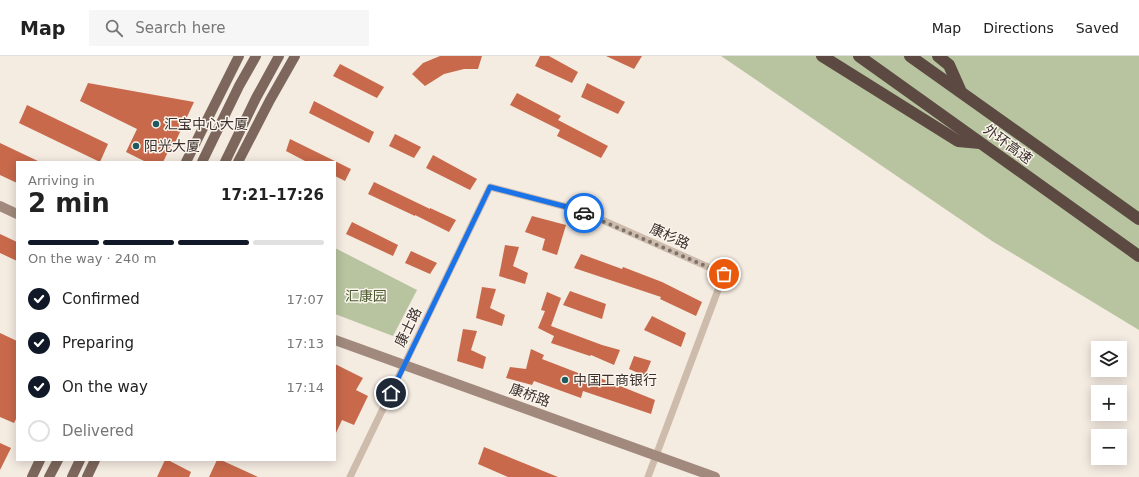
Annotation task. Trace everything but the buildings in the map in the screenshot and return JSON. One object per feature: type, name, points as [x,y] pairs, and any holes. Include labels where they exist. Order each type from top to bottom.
[{"type":"highway","points":[[822,56],[958,141],[981,143]]},
{"type":"highway","name":"外环高速","points":[[859,56],[1139,256]]},
{"type":"highway","name":"外环高速","points":[[910,56],[1139,219]]},
{"type":"highway","points":[[938,56],[949,65],[962,93]]},
{"type":"main road","points":[[186,161],[239,56]]},
{"type":"main road","points":[[202,161],[239,86],[256,56]]},
{"type":"main road","points":[[225,161],[256,98],[279,56]]},
{"type":"main road","points":[[239,161],[295,56]]},
{"type":"main road","points":[[0,206],[16,214]]},
{"type":"main road","name":"康桥路","points":[[336,340],[716,477]]},
{"type":"main road","points":[[32,477],[40,461]]},
{"type":"main road","points":[[49,477],[57,461]]},
{"type":"main road","points":[[72,477],[80,461]]},
{"type":"main road","points":[[87,477],[95,461]]},
{"type":"street","name":"康士路","points":[[350,477],[490,187]]},
{"type":"street","name":"康杉路","points":[[490,187],[567,207],[591,215],[724,274],[648,477]]},
{"type":"green space","points":[[721,56],[1139,56],[1139,330],[992,241]]},
{"type":"green space","name":"汇康园","points":[[336,249],[417,290],[393,336],[336,314]]},
{"type":"way so far","points":[[584,213],[724,274]]},
{"type":"place","name":"汇宝中心大厦","points":[[156,124]]},
{"type":"place","name":"阳光大厦","points":[[136,146]]},
{"type":"place","name":"中国工商银行","points":[[565,380]]},
{"type":"route","points":[[391,393],[490,187],[567,207],[584,213]]}]
